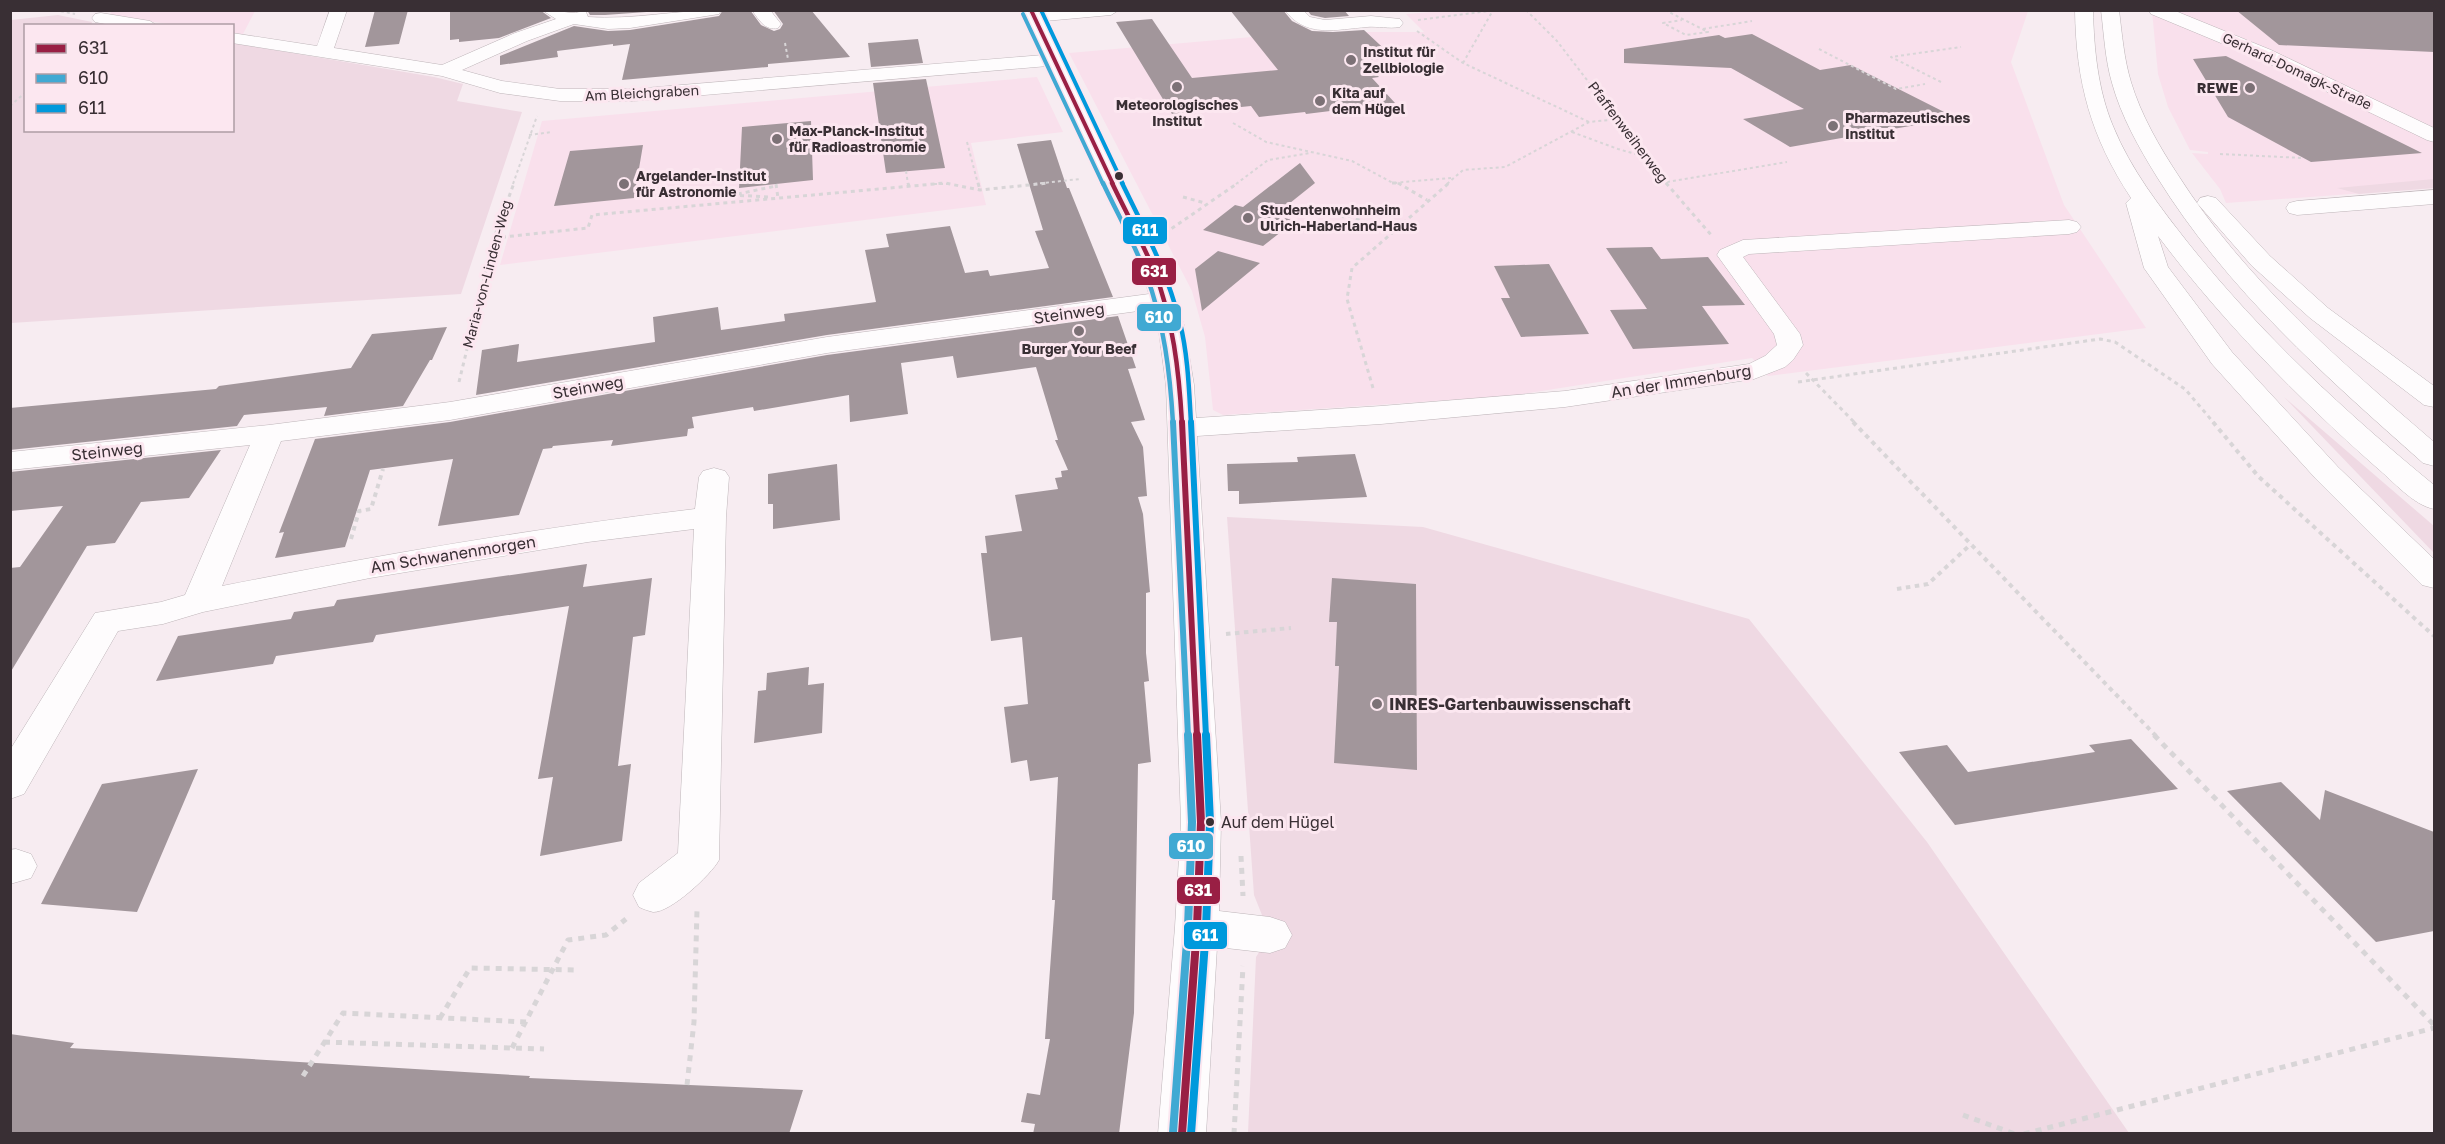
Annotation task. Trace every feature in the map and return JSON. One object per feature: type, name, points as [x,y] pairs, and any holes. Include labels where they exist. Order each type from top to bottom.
[{"type":"main road","points":[[324,52],[339,10]]},
{"type":"main road","points":[[550,10],[568,20],[612,22],[644,21],[713,10]]},
{"type":"main road","points":[[444,70],[500,46],[599,10]]},
{"type":"main road","points":[[760,10],[772,24]]},
{"type":"main road","points":[[1111,10],[1033,14],[1154,271],[1171,325],[1180,385],[1199,766],[1200,832],[1197,927],[1182,1134]]},
{"type":"main road","points":[[1293,10],[1304,21],[1312,24],[1394,22]]},
{"type":"main road","points":[[2084,10],[2084,37],[2094,98],[2107,138],[2132,184],[2196,270],[2278,361],[2434,500]]},
{"type":"main road","points":[[2110,10],[2121,82],[2142,134],[2181,201],[2250,287],[2327,364],[2434,458]]},
{"type":"main road","name":"Gerhard-Domagk-Straße","points":[[2157,10],[2264,54],[2434,136]]},
{"type":"main road","points":[[101,18],[138,24]]},
{"type":"main road","name":"Am Bleichgraben","points":[[234,38],[444,70],[500,87],[560,95],[597,96],[655,94],[1055,60]]},
{"type":"main road","points":[[2142,134],[2269,268],[2319,313],[2434,399]]},
{"type":"main road","points":[[2132,184],[2156,268],[2222,358],[2328,472],[2434,577]]},
{"type":"main road","points":[[2297,208],[2434,197]]},
{"type":"main road","points":[[1785,355],[1790,345],[1787,334],[1729,255],[1743,247],[2069,227]]},
{"type":"main road","name":"Steinweg","points":[[10,461],[269,435],[450,411],[827,345],[1164,300]]},
{"type":"main road","name":"An der Immenburg","points":[[1182,428],[1381,415],[1565,399],[1754,371],[1785,355]]},
{"type":"main road","points":[[199,602],[269,435]]},
{"type":"main road","points":[[654,895],[698,860],[710,517],[714,477]]},
{"type":"main road","name":"Am Schwanenmorgen","points":[[10,784],[107,621],[163,613],[199,602],[381,565],[588,532],[710,517]]},
{"type":"main road","points":[[1197,927],[1270,935]]},
{"type":"path","points":[[1394,22],[1497,10]]},
{"type":"path","name":"Pfaffenweiherweg","points":[[1526,10],[1557,41],[1666,183],[1729,255]]},
{"type":"path","points":[[1665,10],[1708,32],[1686,35],[1663,23],[1682,20]]},
{"type":"path","points":[[1463,63],[1492,11]]},
{"type":"path","points":[[1702,29],[1752,21]]},
{"type":"path","points":[[1394,22],[1417,32],[1463,63],[1589,122]]},
{"type":"path","points":[[1941,82],[1891,57],[1961,47]]},
{"type":"path","points":[[1819,49],[1896,89],[1924,84]]},
{"type":"path","points":[[10,106],[24,94]]},
{"type":"path","name":"Maria-von-Linden-Weg","points":[[450,411],[494,238],[539,112]]},
{"type":"path","points":[[1381,415],[1347,299],[1352,268],[1463,170],[1505,167],[1589,122],[1619,120]]},
{"type":"path","points":[[1233,123],[1266,142],[1352,161],[1393,183],[1452,178]]},
{"type":"path","points":[[529,135],[552,132]]},
{"type":"path","points":[[1571,132],[1605,142],[1626,154],[1647,157]]},
{"type":"path","points":[[967,142],[980,190]]},
{"type":"path","points":[[1183,197],[1210,204],[1268,160],[1314,152]]},
{"type":"path","points":[[2220,154],[2303,158]]},
{"type":"path","points":[[1666,183],[1787,162]]},
{"type":"path","points":[[906,171],[909,187]]},
{"type":"path","points":[[494,238],[588,228],[592,215],[945,183],[980,190],[1089,178]]},
{"type":"path","points":[[1398,182],[1427,200]]},
{"type":"path","points":[[776,185],[778,198],[733,195],[776,185]]},
{"type":"path","points":[[1159,237],[1206,203]]},
{"type":"path","points":[[1293,208],[1314,214],[1348,217],[1394,229]]},
{"type":"path","points":[[1790,383],[2100,339],[2115,342],[2185,389],[2259,476],[2434,636]]},
{"type":"path","points":[[1785,355],[1813,380],[2434,1026],[2024,1134]]},
{"type":"path","points":[[351,539],[359,511],[371,509],[383,469]]},
{"type":"path","points":[[1897,589],[1928,584],[1971,544]]},
{"type":"path","points":[[1226,634],[1291,628]]},
{"type":"path","points":[[687,1085],[694,1022],[698,860]]},
{"type":"path","points":[[512,1048],[568,940],[606,935],[654,895]]},
{"type":"path","points":[[440,1018],[470,968],[576,970]]},
{"type":"path","points":[[303,1076],[343,1013],[526,1022]]},
{"type":"path","points":[[324,1042],[544,1049]]},
{"type":"path","points":[[1964,1115],[2015,1134]]},
{"type":"shaded area","points":[[113,10],[255,11],[243,34],[234,33],[234,24],[169,24],[108,16]]},
{"type":"shaded area","points":[[1445,11],[2028,11],[2011,62],[2064,205],[2146,328],[1768,376],[1752,358],[1510,396],[1223,415],[1213,410],[1205,337],[1192,291],[1069,53],[1310,32],[1424,32],[1406,14]]},
{"type":"shaded area","points":[[2152,11],[2434,11],[2434,188],[2226,203],[2220,189],[2192,153],[2208,154],[2208,152],[2190,150],[2168,107],[2158,74]]},
{"type":"shaded area","points":[[58,15],[92,22],[91,24],[24,24],[24,132],[234,132],[234,43],[434,77],[463,84],[457,101],[522,112],[461,294],[11,323],[11,20]]},
{"type":"shaded area","points":[[1037,77],[1063,132],[971,143],[986,205],[500,265],[542,121]]},
{"type":"shaded area","points":[[2434,179],[2434,188],[2359,194],[2337,188]]},
{"type":"shaded area","points":[[2284,397],[2434,526],[2434,553],[2433,552]]},
{"type":"shaded area","points":[[1227,517],[1423,527],[1749,619],[1927,842],[2129,1133],[1248,1133],[1256,957],[1270,935],[1254,895]]},
{"type":"building","points":[[375,10],[408,10],[399,44],[365,47]]},
{"type":"building","points":[[450,10],[540,10],[551,18],[499,38],[459,42],[459,39],[450,40]]},
{"type":"building","points":[[587,10],[674,10],[590,15]]},
{"type":"building","points":[[723,10],[750,10],[761,25],[774,31],[780,29],[783,24],[773,10],[811,10],[850,57],[622,80],[630,44],[613,46],[613,44],[557,51],[558,57],[500,65],[500,56],[574,26],[608,31],[630,30],[719,16]]},
{"type":"building","points":[[1230,10],[1283,10],[1292,21],[1312,31],[1364,30],[1394,58],[1363,61],[1379,77],[1372,78],[1395,103],[1306,114],[1305,112],[1259,117],[1251,106],[1172,114],[1116,22],[1152,19],[1192,78],[1278,70]]},
{"type":"building","points":[[1307,10],[1344,10],[1349,16],[1325,18],[1311,15]]},
{"type":"building","points":[[2236,10],[2434,10],[2434,52],[2279,45]]},
{"type":"building","points":[[1752,34],[1820,70],[1851,65],[1956,118],[1790,147],[1743,119],[1804,109],[1731,68],[1624,63],[1624,49],[1719,35],[1725,38]]},
{"type":"building","points":[[918,39],[923,63],[871,67],[868,43]]},
{"type":"building","name":"REWE","points":[[2226,56],[2422,153],[2311,162],[2228,117],[2193,59]]},
{"type":"building","points":[[926,79],[945,168],[886,173],[873,83]]},
{"type":"building","points":[[811,121],[813,180],[739,188],[742,127]]},
{"type":"building","points":[[1051,140],[1067,188],[1069,188],[1113,297],[827,335],[476,395],[482,350],[519,344],[517,362],[655,342],[653,317],[718,307],[721,330],[785,321],[784,314],[876,302],[865,250],[889,247],[886,234],[950,226],[965,273],[988,270],[990,276],[1049,268],[1035,231],[1043,230],[1017,144]]},
{"type":"building","name":"Argelander-Institut für Astronomie","points":[[643,145],[634,198],[554,206],[570,151]]},
{"type":"building","name":"Studentenwohnheim Ulrich-Haberland-Haus","points":[[1300,163],[1315,183],[1275,215],[1295,221],[1263,246],[1203,230],[1235,205],[1243,207]]},
{"type":"building","points":[[1652,247],[1661,259],[1708,257],[1745,305],[1702,306],[1729,344],[1633,349],[1610,310],[1647,309],[1606,248]]},
{"type":"building","points":[[1218,251],[1260,263],[1202,311],[1195,269]]},
{"type":"building","points":[[1549,264],[1589,334],[1521,337],[1501,298],[1510,298],[1494,266]]},
{"type":"building","points":[[1118,316],[1136,368],[1128,369],[1145,420],[1131,422],[1143,447],[1147,496],[1138,497],[1143,514],[1150,592],[1146,593],[1146,653],[1149,681],[1144,682],[1151,762],[1138,764],[1134,1013],[1119,1134],[1033,1134],[1035,1124],[1021,1122],[1027,1093],[1040,1095],[1050,1039],[1045,1039],[1055,900],[1052,900],[1058,777],[1030,781],[1027,760],[1011,763],[1004,707],[1028,704],[1022,637],[991,641],[981,553],[987,553],[985,536],[1022,531],[1015,495],[1058,489],[1055,478],[1062,477],[1061,471],[1068,470],[1055,440],[1058,440],[1036,367],[957,378],[953,356],[901,363],[908,414],[850,422],[849,395],[754,411],[753,407],[692,417],[694,428],[688,429],[687,436],[611,446],[613,440],[553,446],[543,449],[519,515],[438,526],[453,459],[370,470],[345,547],[275,558],[284,532],[279,533],[315,439],[450,422],[827,355]]},
{"type":"building","points":[[447,327],[432,360],[403,406],[324,416],[327,407],[244,415],[237,426],[10,450],[10,408],[216,389],[219,386],[351,368],[372,334]]},
{"type":"building","points":[[221,450],[189,498],[141,502],[115,543],[87,546],[10,673],[10,568],[20,567],[63,506],[10,511],[10,472]]},
{"type":"building","points":[[1355,454],[1367,497],[1239,504],[1239,491],[1228,491],[1227,464],[1298,462],[1297,457]]},
{"type":"building","points":[[837,464],[840,520],[773,529],[773,504],[768,504],[768,474]]},
{"type":"building","points":[[587,564],[583,587],[652,578],[645,635],[633,637],[618,766],[631,764],[622,841],[540,856],[553,777],[538,779],[569,606],[376,635],[373,642],[276,656],[273,664],[156,681],[178,636],[291,619],[294,612],[334,606],[337,600]]},
{"type":"building","name":"INRES-Gartenbauwissenschaft","points":[[1332,578],[1416,584],[1417,770],[1334,763],[1339,666],[1335,666],[1337,622],[1329,622]]},
{"type":"building","points":[[809,667],[808,685],[824,683],[822,733],[754,743],[758,691],[766,690],[767,673]]},
{"type":"building","points":[[2131,739],[2178,789],[1955,825],[1899,752],[1947,745],[1968,772],[2095,752],[2089,745]]},
{"type":"building","points":[[198,769],[137,912],[41,904],[102,784]]},
{"type":"building","points":[[2281,782],[2320,820],[2325,790],[2434,832],[2434,931],[2376,942],[2227,791]]},
{"type":"building","points":[[10,1034],[74,1043],[70,1048],[530,1076],[529,1078],[803,1090],[789,1134],[10,1134]]},
{"type":"transit line","name":"631","points":[[1031,10],[1154,271],[1171,325],[1180,385],[1201,822],[1197,927],[1182,1134]]},
{"type":"transit line","name":"611","points":[[1041,10],[1162,267],[1180,323],[1189,384],[1210,822],[1206,928],[1191,1134]]},
{"type":"transit line","name":"610","points":[[1023,14],[1146,274],[1162,327],[1171,386],[1192,822],[1188,927],[1173,1133]]},
{"type":"place","name":"Institut für Zellbiologie","points":[[1351,60]]},
{"type":"place","name":"Meteorologisches Institut","points":[[1177,87]]},
{"type":"place","name":"REWE","points":[[2250,88]]},
{"type":"place","name":"Kita auf dem Hügel","points":[[1320,101]]},
{"type":"place","name":"Pharmazeutisches Institut","points":[[1833,126]]},
{"type":"place","name":"Max-Planck-Institut für Radioastronomie","points":[[777,139]]},
{"type":"place","name":"Argelander-Institut für Astronomie","points":[[624,184]]},
{"type":"place","name":"Studentenwohnheim Ulrich-Haberland-Haus","points":[[1248,218]]},
{"type":"place","name":"Burger Your Beef","points":[[1079,331]]},
{"type":"place","name":"INRES-Gartenbauwissenschaft","points":[[1377,704]]},
{"type":"place","name":"Auf dem Hügel","points":[[1210,822]]}]
